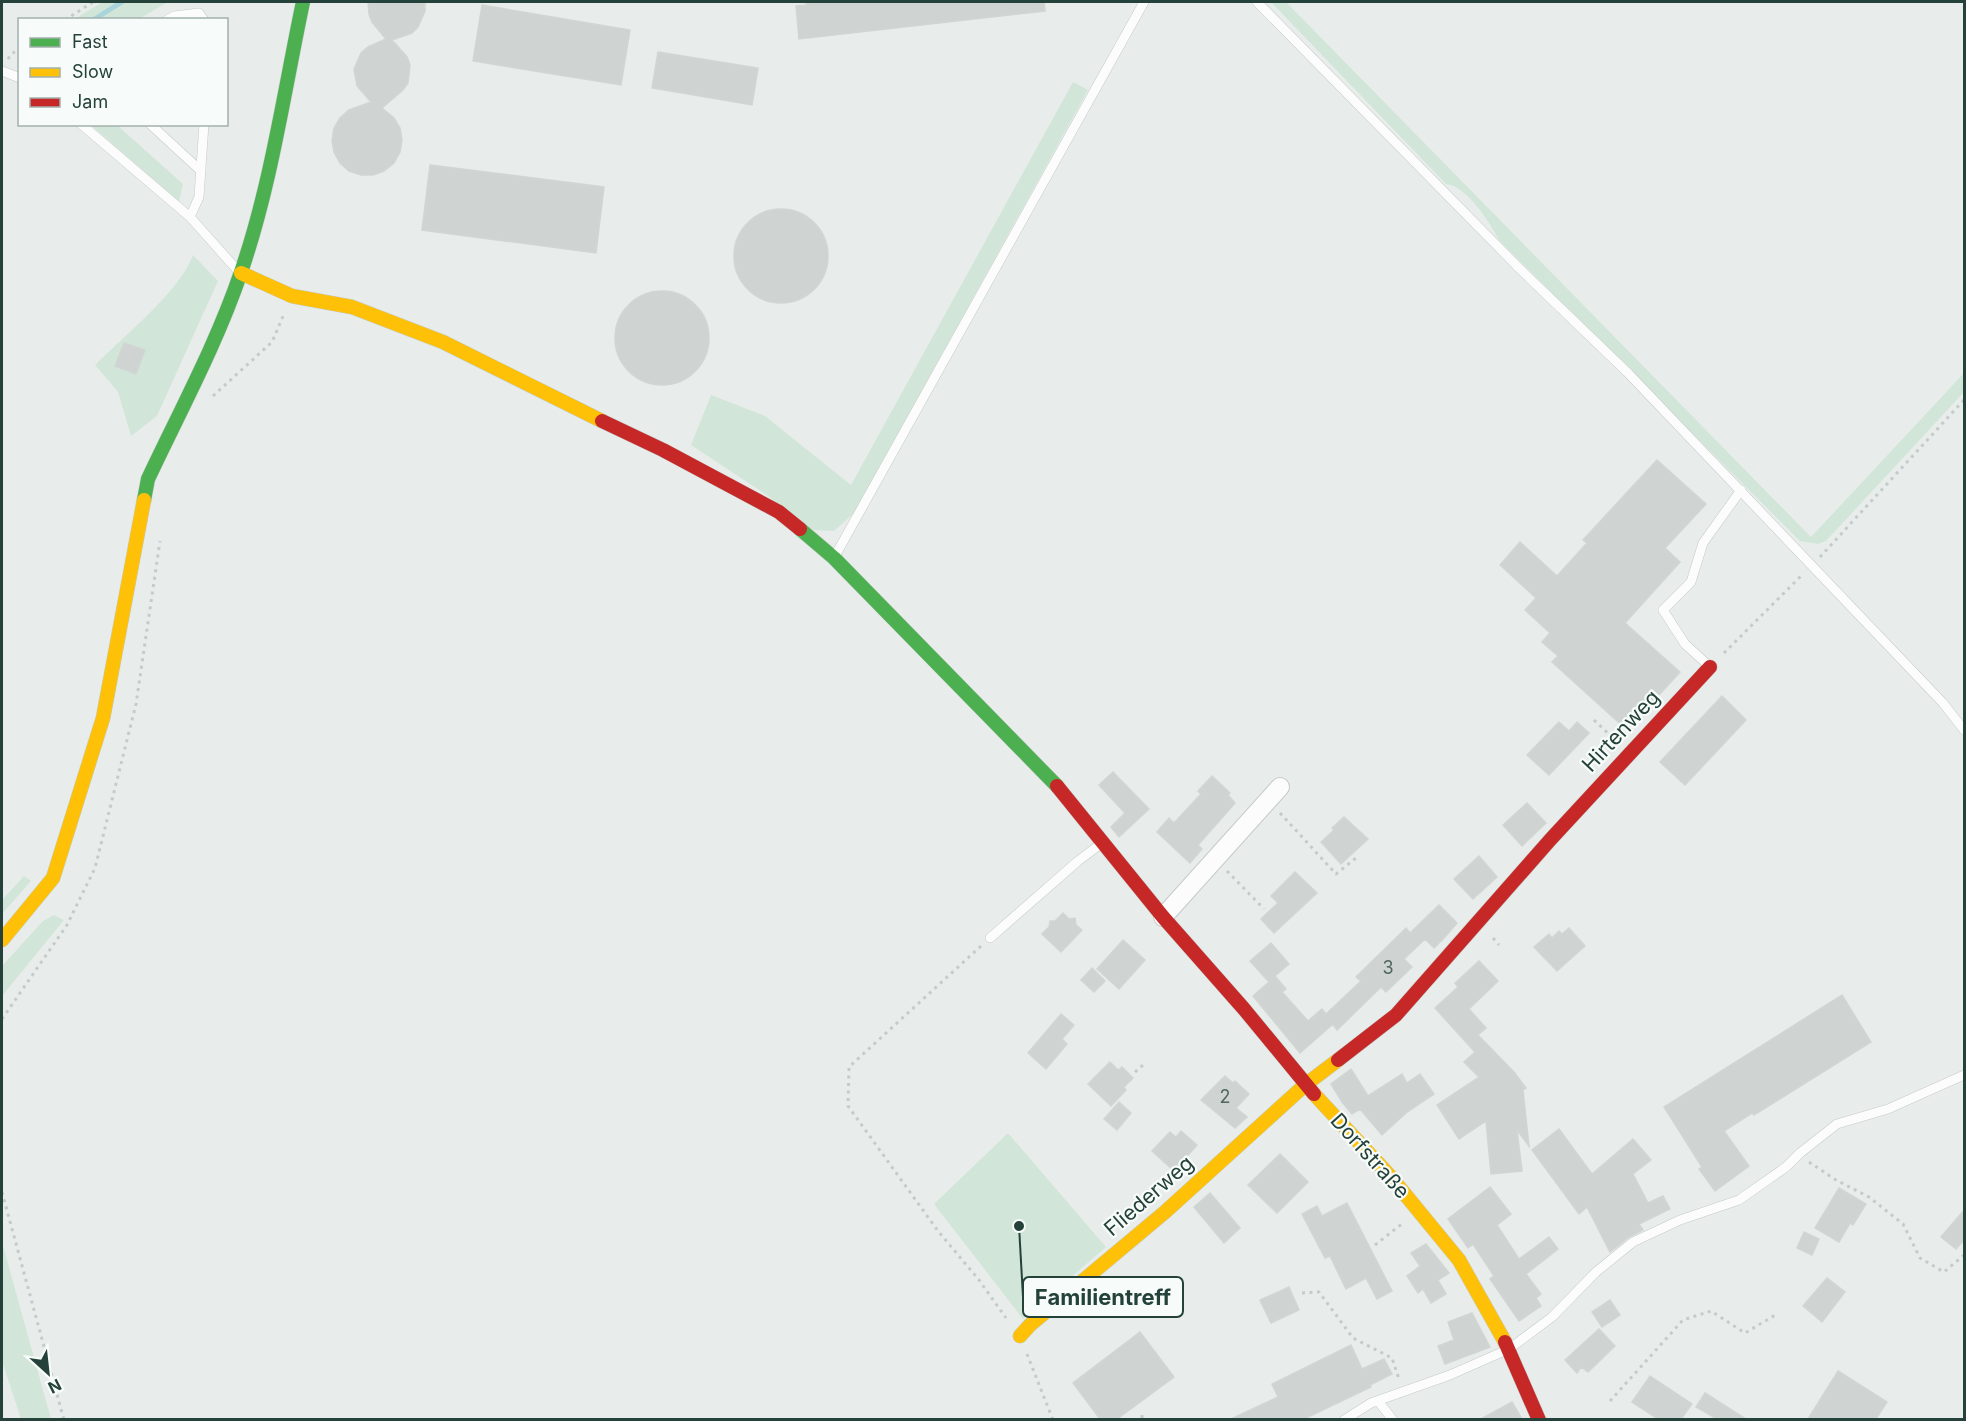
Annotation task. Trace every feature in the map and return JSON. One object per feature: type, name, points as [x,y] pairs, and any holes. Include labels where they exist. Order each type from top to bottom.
[{"type":"street","points":[[2,940],[53,878],[103,718],[148,479],[220,326],[241,273],[260,211],[303,2]]},
{"type":"street","name":"Dorfstraße","points":[[241,273],[292,296],[352,306],[442,342],[663,450],[779,512],[834,558],[1066,795],[1102,843],[1244,1009],[1305,1085],[1390,1176],[1419,1211],[1459,1260],[1509,1349],[1539,1419]]},
{"type":"street","name":"Hirtenweg","points":[[1305,1085],[1396,1015],[1536,856],[1710,667]]},
{"type":"street","points":[[1163,916],[1274,794]]},
{"type":"street","name":"Fliederweg","points":[[1020,1336],[1030,1325],[1165,1212],[1305,1085]]},
{"type":"lane","points":[[834,558],[1144,2]]},
{"type":"lane","points":[[1257,2],[1521,270],[1628,373],[1943,703],[1965,729]]},
{"type":"lane","points":[[170,18],[199,13],[203,18]]},
{"type":"lane","points":[[2,72],[18,77]]},
{"type":"lane","points":[[83,126],[190,217],[241,273]]},
{"type":"lane","points":[[152,126],[201,171]]},
{"type":"lane","points":[[190,217],[199,197],[204,126]]},
{"type":"lane","points":[[1710,667],[1685,644],[1663,610],[1691,582],[1703,543],[1740,490]]},
{"type":"lane","points":[[990,938],[1102,843]]},
{"type":"lane","points":[[1344,1419],[1378,1401],[1450,1375],[1509,1349],[1552,1317],[1596,1272],[1633,1242],[1680,1220],[1739,1200],[1786,1167],[1837,1124],[1888,1109],[1965,1075]]},
{"type":"lane","points":[[1378,1401],[1393,1419]]},
{"type":"path","points":[[68,18],[93,2]]},
{"type":"path","points":[[208,400],[273,342],[292,296]]},
{"type":"path","points":[[1710,667],[1812,565],[1965,400]]},
{"type":"path","points":[[2,1019],[67,924],[95,868],[136,704],[160,541]]},
{"type":"path","points":[[1594,720],[1629,754]]},
{"type":"path","points":[[1274,794],[1336,874],[1356,858]]},
{"type":"path","points":[[1215,859],[1264,909]]},
{"type":"path","points":[[990,938],[849,1067],[848,1106],[938,1231],[979,1280],[1020,1336],[1053,1419]]},
{"type":"path","points":[[1135,1072],[1143,1065]]},
{"type":"path","points":[[1800,1153],[1836,1180],[1869,1197],[1903,1224],[1920,1258],[1944,1272],[1965,1256]]},
{"type":"path","points":[[2,1192],[64,1419]]},
{"type":"path","points":[[1375,1245],[1419,1211]]},
{"type":"path","points":[[1302,1293],[1319,1292],[1353,1338],[1392,1358],[1404,1392]]},
{"type":"path","points":[[1610,1401],[1683,1320],[1712,1311],[1745,1333],[1777,1314]]},
{"type":"green space","points":[[103,2],[168,2],[141,18],[76,18]]},
{"type":"green space","points":[[1271,2],[1286,2],[1811,537],[1964,373],[1964,392],[1826,541],[1818,544],[1800,541],[1499,240],[1484,215],[1470,198],[1454,186],[1446,184]]},
{"type":"green space","points":[[1073,82],[1088,90],[854,513],[834,531],[813,530],[768,496],[691,445],[711,395],[765,416],[851,485]]},
{"type":"green space","points":[[92,126],[118,126],[183,184],[179,202]]},
{"type":"green space","points":[[193,255],[218,281],[157,416],[131,436],[118,392],[95,365],[164,298],[186,269]]},
{"type":"green space","points":[[24,876],[31,881],[2,914],[2,900]]},
{"type":"green space","points":[[54,915],[64,920],[2,996],[2,966],[43,921]]},
{"type":"green space","points":[[1008,1133],[1106,1247],[1023,1319],[934,1204]]},
{"type":"green space","points":[[2,1242],[51,1419],[21,1419],[2,1361]]},
{"type":"building","points":[[368,2],[425,2],[425,11],[418,27],[412,33],[392,40],[407,57],[410,65],[408,83],[382,108],[394,118],[400,128],[402,140],[400,152],[394,163],[384,171],[373,175],[361,175],[349,171],[340,163],[334,152],[332,141],[334,128],[340,118],[349,110],[371,102],[357,86],[354,69],[361,53],[368,47],[386,39],[372,22]]},
{"type":"building","points":[[806,2],[1044,2],[1045,11],[799,39],[796,6],[806,5]]},
{"type":"building","points":[[482,5],[630,30],[621,85],[473,61]]},
{"type":"building","points":[[658,52],[758,68],[752,105],[652,88]]},
{"type":"building","points":[[430,165],[604,187],[596,253],[422,230]]},
{"type":"building","points":[[781,209],[799,213],[814,223],[824,238],[828,256],[824,274],[814,289],[799,299],[781,303],[763,299],[748,289],[738,274],[734,256],[738,238],[748,223],[763,213]]},
{"type":"building","points":[[662,291],[680,295],[695,305],[705,320],[709,338],[705,356],[695,371],[680,381],[662,385],[644,381],[629,371],[619,356],[615,338],[619,320],[629,305],[644,295]]},
{"type":"building","points":[[124,343],[145,350],[136,374],[115,366]]},
{"type":"building","points":[[1657,460],[1706,504],[1665,548],[1680,562],[1625,623],[1680,672],[1627,730],[1552,662],[1558,656],[1542,642],[1550,633],[1525,610],[1536,598],[1500,565],[1520,542],[1557,576],[1587,543],[1583,540]]},
{"type":"building","points":[[1722,696],[1746,720],[1685,785],[1660,762]]},
{"type":"building","points":[[1559,722],[1569,731],[1577,722],[1589,733],[1549,775],[1527,755]]},
{"type":"building","points":[[1113,772],[1149,809],[1119,837],[1111,827],[1125,813],[1099,785]]},
{"type":"building","points":[[1212,776],[1230,793],[1228,795],[1235,803],[1198,845],[1202,849],[1190,863],[1157,832],[1169,818],[1174,823],[1201,794],[1198,791]]},
{"type":"building","points":[[1527,803],[1546,823],[1522,846],[1503,825]]},
{"type":"building","points":[[1344,817],[1368,839],[1341,864],[1321,842]]},
{"type":"building","points":[[1479,856],[1497,877],[1473,899],[1454,879]]},
{"type":"building","points":[[1295,872],[1317,893],[1274,933],[1261,919],[1278,903],[1271,896]]},
{"type":"building","points":[[1439,905],[1457,923],[1444,938],[1434,948],[1425,939],[1404,959],[1412,967],[1386,992],[1381,987],[1337,1030],[1333,1024],[1300,1053],[1253,996],[1269,982],[1250,961],[1271,943],[1289,964],[1275,976],[1286,989],[1282,992],[1308,1021],[1322,1009],[1326,1014],[1361,981],[1356,977],[1406,928],[1410,933]]},
{"type":"building","points":[[1063,913],[1069,919],[1075,918],[1076,925],[1082,930],[1061,952],[1042,934],[1049,927],[1050,921],[1055,921]]},
{"type":"building","points":[[1569,928],[1585,946],[1557,971],[1534,947],[1549,934],[1552,938],[1559,931],[1562,934]]},
{"type":"building","points":[[1123,940],[1145,960],[1119,989],[1097,969]]},
{"type":"building","points":[[1479,961],[1498,981],[1469,1009],[1486,1028],[1478,1035],[1514,1072],[1526,1088],[1523,1090],[1529,1146],[1517,1130],[1522,1171],[1491,1174],[1486,1121],[1459,1139],[1437,1105],[1479,1077],[1464,1062],[1475,1052],[1435,1008],[1458,987],[1455,983]]},
{"type":"building","points":[[1092,968],[1105,981],[1094,992],[1081,980]]},
{"type":"building","points":[[1842,995],[1871,1042],[1754,1115],[1752,1113],[1724,1131],[1749,1166],[1715,1191],[1699,1169],[1702,1167],[1664,1107]]},
{"type":"building","points":[[1061,1014],[1074,1025],[1062,1039],[1067,1044],[1046,1069],[1028,1053]]},
{"type":"building","points":[[1110,1062],[1118,1070],[1122,1067],[1133,1078],[1124,1087],[1126,1090],[1111,1106],[1088,1084]]},
{"type":"building","points":[[1351,1069],[1368,1096],[1402,1074],[1407,1083],[1420,1074],[1434,1094],[1406,1113],[1382,1135],[1360,1109],[1352,1114],[1331,1084]]},
{"type":"building","points":[[1225,1076],[1233,1083],[1235,1081],[1249,1094],[1236,1108],[1247,1117],[1235,1128],[1201,1100]]},
{"type":"building","points":[[1119,1102],[1131,1113],[1117,1130],[1104,1119]]},
{"type":"building","points":[[1559,1129],[1592,1174],[1633,1139],[1651,1160],[1633,1174],[1648,1203],[1663,1196],[1670,1209],[1639,1224],[1643,1230],[1629,1237],[1610,1252],[1587,1207],[1579,1214],[1532,1150]]},
{"type":"building","points":[[1181,1131],[1197,1145],[1174,1171],[1152,1151],[1170,1132],[1176,1137]]},
{"type":"building","points":[[1280,1154],[1308,1182],[1277,1213],[1248,1185]]},
{"type":"building","points":[[1490,1187],[1511,1214],[1497,1225],[1519,1259],[1549,1237],[1558,1249],[1526,1274],[1541,1294],[1536,1298],[1541,1306],[1519,1321],[1490,1279],[1494,1276],[1473,1244],[1468,1248],[1448,1219]]},
{"type":"building","points":[[1839,1188],[1866,1204],[1853,1225],[1850,1223],[1839,1242],[1815,1228]]},
{"type":"building","points":[[1210,1193],[1240,1228],[1224,1243],[1194,1207]]},
{"type":"building","points":[[1347,1203],[1392,1291],[1377,1299],[1366,1278],[1346,1289],[1330,1256],[1325,1258],[1302,1214],[1317,1206],[1322,1216]]},
{"type":"building","points":[[1965,1209],[1965,1239],[1956,1249],[1941,1237]]},
{"type":"building","points":[[1804,1232],[1819,1239],[1812,1255],[1797,1248]]},
{"type":"building","points":[[1426,1244],[1449,1273],[1438,1280],[1446,1294],[1431,1303],[1423,1289],[1418,1293],[1407,1276],[1420,1266],[1411,1253]]},
{"type":"building","points":[[1827,1278],[1845,1292],[1822,1322],[1803,1306]]},
{"type":"building","points":[[1289,1287],[1299,1310],[1271,1323],[1260,1300]]},
{"type":"building","points":[[1610,1300],[1620,1315],[1602,1327],[1592,1312]]},
{"type":"building","points":[[1472,1313],[1490,1347],[1445,1364],[1438,1346],[1454,1340],[1448,1322]]},
{"type":"building","points":[[1599,1329],[1615,1346],[1588,1372],[1581,1367],[1577,1373],[1565,1360]]},
{"type":"building","points":[[1140,1332],[1174,1377],[1117,1419],[1100,1419],[1073,1383]]},
{"type":"building","points":[[1351,1345],[1362,1369],[1384,1359],[1392,1374],[1370,1385],[1371,1387],[1304,1419],[1231,1419],[1278,1397],[1272,1384]]},
{"type":"building","points":[[1838,1371],[1887,1402],[1876,1419],[1808,1419]]},
{"type":"building","points":[[1650,1376],[1692,1404],[1681,1419],[1658,1419],[1632,1402]]},
{"type":"building","points":[[1705,1393],[1746,1419],[1717,1419],[1696,1407]]},
{"type":"building","points":[[1512,1402],[1522,1419],[1481,1419]]},
{"type":"waterway","points":[[96,18],[122,2]]},
{"type":"traffic: fast","points":[[144,500],[148,479],[209,351],[241,272],[269,172],[303,2]]},
{"type":"traffic: fast","points":[[800,529],[834,558],[1057,786]]},
{"type":"traffic: slow","points":[[241,273],[292,296],[352,307],[443,342],[602,421]]},
{"type":"traffic: slow","points":[[2,940],[53,878],[103,718],[144,500]]},
{"type":"traffic: slow","points":[[1020,1336],[1030,1325],[1165,1212],[1305,1085],[1338,1060]]},
{"type":"traffic: slow","points":[[1314,1094],[1390,1176],[1459,1260],[1505,1342]]},
{"type":"traffic: jam","points":[[602,421],[663,450],[779,512],[800,529]]},
{"type":"traffic: jam","points":[[1338,1060],[1396,1015],[1550,840],[1710,667]]},
{"type":"traffic: jam","points":[[1057,786],[1163,917],[1244,1009],[1314,1094]]},
{"type":"traffic: jam","points":[[1505,1342],[1539,1420]]},
{"type":"place","name":"Familientreff","points":[[1019,1226]]}]
